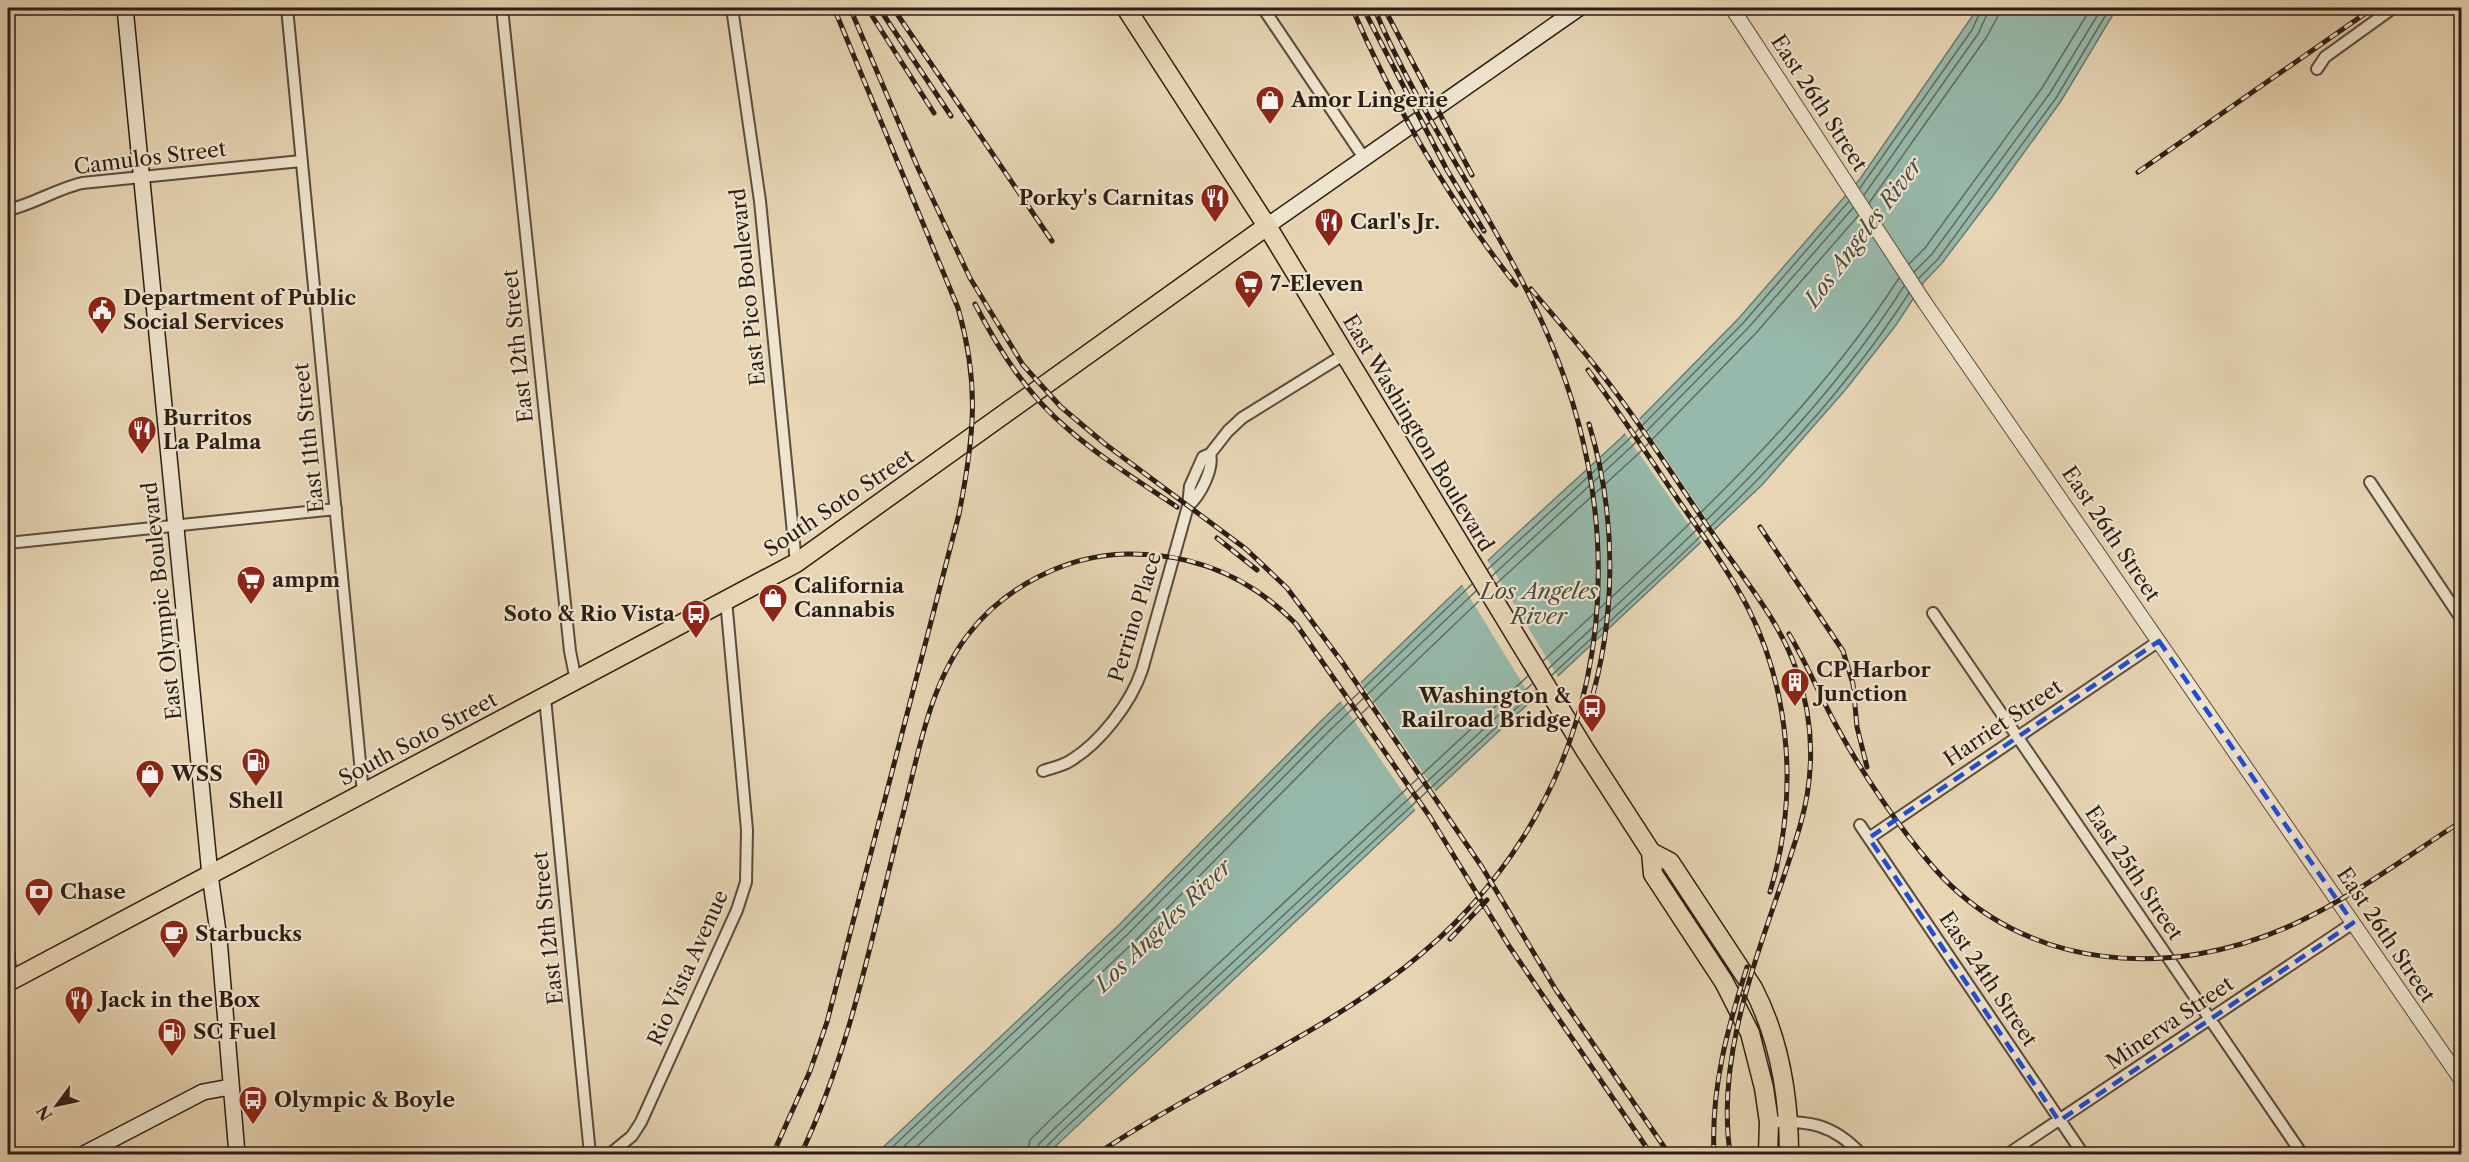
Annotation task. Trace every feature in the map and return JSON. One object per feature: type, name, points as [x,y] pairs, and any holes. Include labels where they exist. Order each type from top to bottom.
[{"type":"main road","name":"East Olympic Boulevard","points":[[125,8],[210,875],[219,939],[237,1155]]},
{"type":"main road","name":"East Washington Boulevard","points":[[1126,8],[1267,226],[1560,710],[1651,852],[1653,874],[1739,1008],[1760,1070],[1769,1122],[1768,1155]]},
{"type":"main road","name":"South Soto Street","points":[[9,981],[796,563],[1267,226],[1579,8]]},
{"type":"main road","name":"East Washington Boulevard","points":[[1651,852],[1670,862],[1757,995],[1779,1059],[1789,1121],[1789,1155]]},
{"type":"main road","points":[[84,1155],[203,1092],[230,1087]]},
{"type":"street","name":"East 11th Street","points":[[287,8],[363,793]]},
{"type":"street","name":"East 12th Street","points":[[502,8],[569,639],[576,681]]},
{"type":"street","name":"East Pico Boulevard","points":[[732,8],[760,201],[796,563]]},
{"type":"street","points":[[1263,8],[1364,158]]},
{"type":"street","name":"East 26th Street","points":[[1732,8],[1925,303],[2462,1081]]},
{"type":"street","points":[[2317,69],[2327,55],[2393,8]]},
{"type":"street","name":"Camulos Street","points":[[8,210],[66,187],[141,176],[301,161]]},
{"type":"street","name":"Perrino Place","points":[[1043,771],[1071,761],[1118,715],[1132,694],[1142,670],[1188,506],[1198,498],[1212,461],[1210,453],[1242,418],[1344,354]]},
{"type":"street","points":[[2370,482],[2462,620]]},
{"type":"street","points":[[8,543],[336,509]]},
{"type":"street","name":"Rio Vista Avenue","points":[[610,1155],[632,1136],[641,1122],[737,910],[746,882],[747,830],[726,600]]},
{"type":"street","name":"East 25th Street","points":[[1933,614],[2302,1155]]},
{"type":"street","name":"Harriet Street","points":[[1869,838],[2159,641]]},
{"type":"street","name":"East 12th Street","points":[[545,698],[590,1155]]},
{"type":"street","name":"East 24th Street","points":[[1860,825],[2083,1155]]},
{"type":"street","name":"Minerva Street","points":[[2008,1155],[2353,924]]},
{"type":"street","points":[[8,947],[9,981]]},
{"type":"street","points":[[1769,1122],[1789,1121],[1820,1125],[1842,1137],[1861,1155]]},
{"type":"highlighted area","points":[[2159,641],[2353,923],[2059,1121],[1869,838]]},
{"type":"water","name":"Los Angeles River","points":[[1978,8],[2117,8],[2061,101],[1992,197],[1942,263],[1924,282],[1896,325],[1846,389],[1762,485],[1047,1154],[876,1154],[1119,925],[1319,723],[1498,551],[1621,438],[1739,318],[1860,179]]},
{"type":"pier","points":[[1638,417],[1716,533],[1703,545],[1624,432]]},
{"type":"pier","points":[[1486,558],[1560,680],[1535,704],[1461,583]]},
{"type":"pier","points":[[1359,680],[1438,795],[1418,814],[1339,699]]},
{"type":"railway","points":[[773,1154],[810,1071],[827,1022],[959,514],[971,435],[970,362],[958,308],[834,8]]},
{"type":"railway","points":[[850,8],[918,168],[970,278],[1023,365],[1061,407],[1105,444],[1246,549],[1287,588],[1342,662],[1482,867],[1556,990],[1669,1154]]},
{"type":"railway","points":[[867,8],[934,113]]},
{"type":"railway","points":[[879,8],[951,116]]},
{"type":"railway","points":[[893,8],[1052,241]]},
{"type":"railway","points":[[1352,8],[1386,81],[1425,152],[1468,220],[1516,285]]},
{"type":"railway","points":[[1363,8],[1447,170],[1484,231]]},
{"type":"railway","points":[[1097,1154],[1173,1107],[1330,1019],[1368,994],[1404,968],[1471,906],[1524,836],[1563,760],[1587,679],[1598,595],[1595,510],[1578,423],[1549,338],[1529,295],[1415,91],[1374,8]]},
{"type":"railway","points":[[1384,8],[1472,175]]},
{"type":"railway","points":[[2138,172],[2373,8]]},
{"type":"railway","points":[[1531,289],[1592,361],[1625,405],[1762,603],[1781,635],[1802,688],[1809,727],[1808,787],[1800,826],[1747,987],[1737,1029],[1730,1070],[1727,1112],[1730,1154]]},
{"type":"railway","points":[[975,304],[1015,371],[1053,416],[1121,470],[1177,507]]},
{"type":"railway","points":[[1588,370],[1724,567],[1741,594],[1763,641],[1782,712],[1786,748],[1785,821],[1770,892]]},
{"type":"railway","points":[[1588,711],[1598,676],[1604,640],[1610,568],[1605,495],[1589,424]]},
{"type":"railway","points":[[1760,527],[1843,651],[1853,684],[1857,727],[1867,767]]},
{"type":"railway","points":[[1217,538],[1257,570]]},
{"type":"railway","points":[[801,1154],[819,1114],[847,1031],[919,747],[934,700],[954,656],[982,618],[1018,589],[1038,577],[1081,560],[1127,554],[1175,558],[1219,571],[1240,580],[1259,593],[1296,624],[1430,817],[1509,946],[1651,1154]]},
{"type":"railway","points":[[1789,634],[1858,763],[1921,853],[1971,903],[2011,929],[2056,946],[2102,956],[2150,959],[2198,954],[2246,943],[2292,925],[2336,902],[2462,821]]},
{"type":"railway","points":[[1450,939],[1487,900]]},
{"type":"railway","points":[[1714,1154],[1715,1106],[1722,1059],[1747,967]]},
{"type":"railway","points":[[2456,1154],[2462,1151]]},
{"type":"place","name":"Amor Lingerie","points":[[1270,126]]},
{"type":"place","name":"Porky's Carnitas","points":[[1215,224]]},
{"type":"place","name":"Carl's Jr.","points":[[1329,248]]},
{"type":"place","name":"7-Eleven","points":[[1249,310]]},
{"type":"place","name":"Department of Public Social Services","points":[[102,336]]},
{"type":"place","name":"Burritos La Palma","points":[[142,456]]},
{"type":"place","name":"ampm","points":[[251,606]]},
{"type":"place","name":"California Cannabis","points":[[773,624]]},
{"type":"place","name":"Soto & Rio Vista","points":[[696,640]]},
{"type":"place","name":"CP Harbor Junction","points":[[1795,708]]},
{"type":"place","name":"Washington & Railroad Bridge","points":[[1592,734]]},
{"type":"place","name":"Shell","points":[[256,788]]},
{"type":"place","name":"WSS","points":[[150,800]]},
{"type":"place","name":"Chase","points":[[39,918]]},
{"type":"place","name":"Starbucks","points":[[174,960]]},
{"type":"place","name":"Jack in the Box","points":[[79,1026]]},
{"type":"place","name":"SC Fuel","points":[[172,1058]]},
{"type":"place","name":"Olympic & Boyle","points":[[253,1126]]}]
